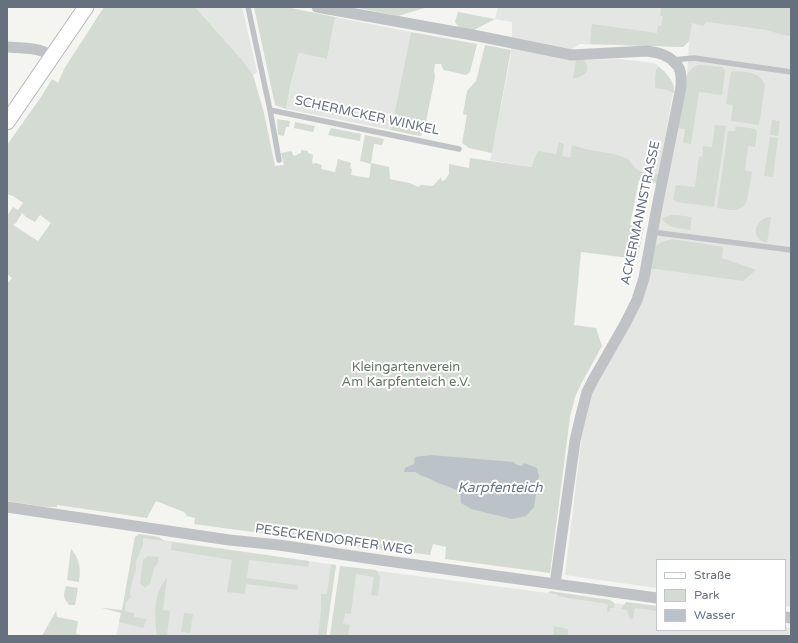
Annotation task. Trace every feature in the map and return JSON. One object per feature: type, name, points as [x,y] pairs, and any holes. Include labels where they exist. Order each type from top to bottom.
[{"type":"main road","points":[[7,122],[86,7]]},
{"type":"street","points":[[317,7],[478,36],[572,55],[647,51],[657,52],[669,58]]},
{"type":"street","points":[[7,47],[36,49],[52,56]]},
{"type":"street","name":"ACKERMANNSTRASSE","points":[[555,584],[575,441],[587,392],[637,300],[644,278],[681,87],[679,68],[669,58]]},
{"type":"street","name":"PESECKENDORFER WEG","points":[[7,507],[229,540],[279,545],[656,598]]},
{"type":"lane","points":[[248,7],[279,160]]},
{"type":"lane","points":[[669,58],[694,58],[791,72]]},
{"type":"lane","name":"SCHERMCKER WINKEL","points":[[270,110],[459,149]]},
{"type":"lane","points":[[652,232],[791,250]]},
{"type":"shaded area","points":[[195,7],[242,7],[257,72],[253,75],[243,61]]},
{"type":"shaded area","points":[[498,7],[726,7],[791,17],[791,607],[786,606],[786,559],[656,559],[656,588],[565,575],[583,423],[595,384],[620,344],[665,187],[687,76],[689,42],[683,47],[580,44],[572,49],[512,37],[512,22],[495,19]]},
{"type":"shaded area","points":[[335,17],[411,32],[391,130],[286,109],[291,82],[299,53],[327,59]]},
{"type":"shaded area","points":[[511,48],[576,60],[620,59],[647,62],[656,64],[667,74],[674,87],[657,183],[534,160],[533,167],[490,160],[511,55]]},
{"type":"shaded area","points":[[135,536],[336,565],[326,636],[116,636],[122,611]]},
{"type":"shaded area","points":[[340,566],[548,593],[656,609],[656,631],[786,631],[786,627],[791,628],[791,636],[330,636]]},
{"type":"green space","name":"Kleingartenverein Am Karpfenteich e.V.","points":[[104,7],[195,7],[243,61],[253,75],[264,113],[275,166],[284,165],[281,153],[291,151],[294,156],[301,153],[301,150],[308,151],[308,153],[313,155],[313,164],[316,163],[322,165],[321,169],[335,172],[338,159],[351,163],[351,175],[369,178],[371,164],[360,161],[365,135],[384,139],[382,145],[374,144],[371,163],[389,167],[390,179],[419,187],[420,185],[433,186],[441,177],[442,181],[445,180],[449,174],[449,164],[469,168],[470,158],[532,167],[538,151],[556,154],[559,142],[564,144],[562,156],[570,157],[572,145],[614,154],[628,159],[636,169],[641,172],[658,174],[657,183],[639,180],[630,225],[644,228],[637,259],[581,252],[574,325],[596,328],[602,346],[575,397],[570,417],[550,573],[445,559],[446,547],[433,544],[430,555],[407,552],[407,554],[194,524],[195,518],[187,516],[184,512],[156,501],[147,518],[57,505],[57,507],[46,507],[7,501],[7,284],[12,278],[7,274],[7,216],[13,207],[18,210],[23,203],[7,194],[7,145],[52,79],[58,83],[64,69]],"holes":[[[22,213],[35,222],[40,215],[51,223],[38,241],[13,225]]]},
{"type":"green space","points":[[254,7],[286,7],[335,17],[327,59],[299,53],[291,82],[286,109],[275,105]]},
{"type":"green space","points":[[354,7],[428,7],[398,16]]},
{"type":"green space","points":[[656,7],[791,7],[791,36],[767,30],[706,22],[703,26],[692,23],[689,41],[683,47],[590,44],[592,24],[657,33],[658,26],[661,26],[663,16],[660,16],[661,8]]},
{"type":"green space","points":[[458,12],[495,19],[472,31],[466,30],[458,27],[455,22]]},
{"type":"green space","points":[[411,32],[477,44],[470,72],[466,75],[444,70],[441,64],[435,64],[435,77],[424,131],[420,136],[391,130]]},
{"type":"green space","points":[[485,45],[511,50],[492,153],[469,148],[462,143],[467,115],[463,114],[467,91],[476,81]]},
{"type":"green space","points":[[576,60],[584,60],[587,70],[586,73],[580,77],[573,78]]},
{"type":"green space","points":[[695,66],[722,67],[724,69],[725,72],[722,95],[699,92],[691,144],[683,143],[685,129],[677,128],[687,76]]},
{"type":"green space","points":[[659,67],[672,81],[674,93],[655,88],[656,69]]},
{"type":"green space","points":[[731,72],[752,73],[759,77],[765,85],[759,125],[731,121],[733,105],[726,104]]},
{"type":"green space","points":[[277,119],[290,121],[289,127],[286,127],[284,136],[278,135]]},
{"type":"green space","points":[[772,120],[780,121],[778,136],[770,135]]},
{"type":"green space","points":[[295,122],[315,126],[313,132],[294,128]]},
{"type":"green space","points":[[715,125],[726,126],[714,207],[677,202],[673,199],[676,185],[695,187],[699,156],[702,157],[703,146],[712,147]]},
{"type":"green space","points":[[736,126],[755,129],[757,132],[755,147],[748,146],[745,171],[752,172],[747,200],[742,207],[735,210],[730,210],[717,208],[728,131],[735,131]]},
{"type":"green space","points":[[331,128],[361,134],[360,141],[328,135]]},
{"type":"green space","points":[[770,137],[778,138],[773,177],[764,176]]},
{"type":"green space","points":[[671,215],[692,217],[690,230],[675,228],[663,220],[663,218]]},
{"type":"green space","points":[[767,217],[771,217],[767,243],[758,238],[756,231],[759,223]]},
{"type":"green space","points":[[672,239],[723,247],[722,258],[756,270],[743,281],[649,268],[653,248],[662,242]]},
{"type":"green space","points":[[139,534],[159,537],[164,541],[143,538],[143,545],[136,561],[136,570],[130,592],[131,597],[126,602],[125,611],[134,613],[134,617],[147,619],[143,628],[119,622],[121,613],[102,608],[122,610],[135,537]]},
{"type":"green space","points":[[172,542],[309,561],[308,567],[249,560],[247,578],[298,585],[298,590],[246,584],[245,594],[227,592],[232,560],[171,550]]},
{"type":"green space","points":[[71,549],[79,564],[79,582],[67,580]]},
{"type":"green space","points":[[148,556],[159,557],[150,583],[145,588],[140,583],[143,560]]},
{"type":"green space","points":[[331,564],[336,565],[326,636],[318,636],[321,611],[321,594],[327,594]]},
{"type":"green space","points":[[340,566],[376,570],[380,577],[378,596],[371,595],[374,577],[356,574],[351,614],[345,613],[343,623],[350,625],[348,636],[330,636]]},
{"type":"green space","points":[[167,578],[163,610],[170,611],[167,636],[157,636],[155,613],[157,598],[162,584]]},
{"type":"green space","points":[[66,586],[78,588],[75,605],[69,605],[65,598],[64,594]]},
{"type":"green space","points":[[550,591],[610,600],[614,603],[614,608],[610,608],[610,611],[608,612],[608,604],[558,596],[548,593]]},
{"type":"green space","points":[[626,602],[656,606],[656,611],[635,608],[633,619],[630,619],[627,610],[621,609]]},
{"type":"green space","points":[[56,611],[57,617],[78,621],[76,634],[88,636],[42,636]]},
{"type":"green space","points":[[184,613],[193,614],[190,633],[181,632]]},
{"type":"green space","points":[[554,626],[568,629],[568,636],[553,636]]},
{"type":"water","name":"Karpfenteich","points":[[431,455],[514,462],[515,464],[522,466],[524,463],[537,468],[539,476],[534,507],[526,516],[512,519],[471,509],[461,503],[460,492],[415,472],[404,472],[405,468],[414,464],[415,457]]}]
